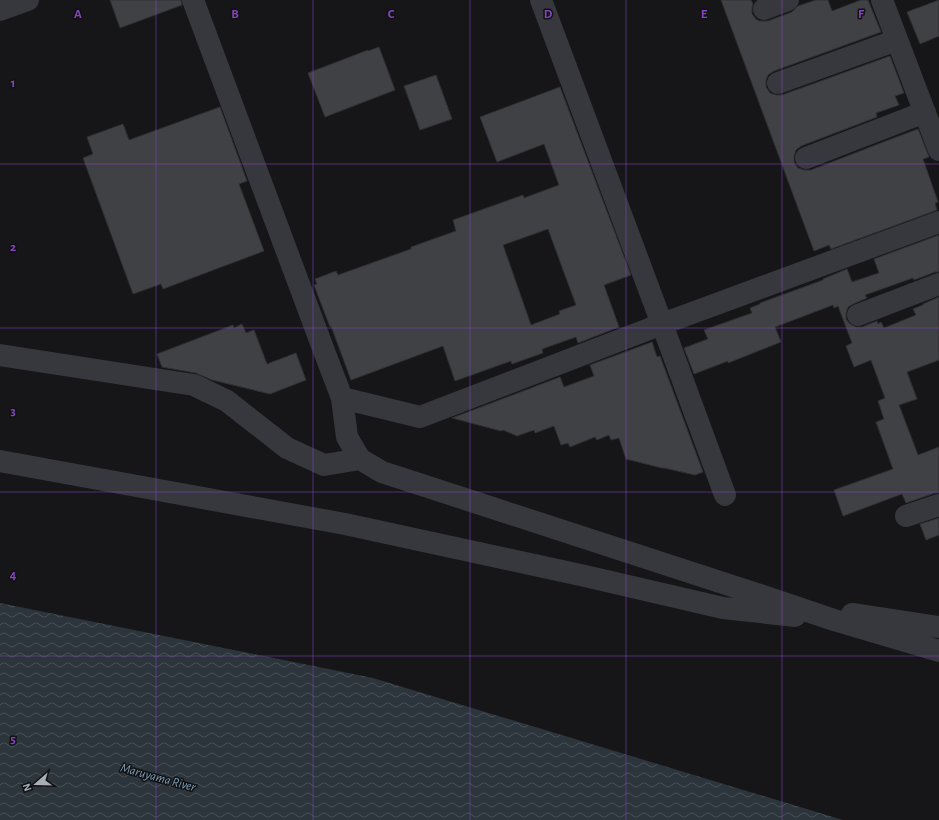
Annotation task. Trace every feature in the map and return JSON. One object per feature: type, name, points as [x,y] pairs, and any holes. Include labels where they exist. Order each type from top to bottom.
[{"type":"street","points":[[0,10],[28,0]]},
{"type":"street","points":[[193,0],[342,398],[347,437],[360,459],[382,472],[834,620],[939,651]]},
{"type":"street","points":[[541,0],[725,495]]},
{"type":"street","points":[[764,9],[788,0]]},
{"type":"street","points":[[882,0],[939,150]]},
{"type":"street","points":[[778,83],[897,40]]},
{"type":"street","points":[[806,158],[925,112]]},
{"type":"street","points":[[342,398],[420,417],[662,324],[939,222]]},
{"type":"street","points":[[858,315],[939,284]]},
{"type":"street","points":[[0,355],[194,384],[227,401],[288,448],[324,465],[360,459]]},
{"type":"street","points":[[0,461],[345,524],[585,576],[723,608],[834,620],[851,614],[939,627]]},
{"type":"street","points":[[906,516],[939,505]]},
{"type":"water","name":"Maruyama River","points":[[0,603],[373,678],[843,820],[0,820]]},
{"type":"building","points":[[110,0],[181,0],[182,5],[120,28]]},
{"type":"building","points":[[721,0],[751,0],[753,4],[752,14],[756,19],[759,21],[768,21],[792,12],[798,6],[816,0],[828,0],[832,11],[861,0],[868,0],[881,32],[774,71],[768,75],[766,87],[770,93],[782,95],[890,56],[904,93],[895,96],[899,105],[876,113],[877,117],[801,146],[796,150],[794,162],[798,168],[811,170],[918,129],[929,157],[923,159],[938,202],[935,203],[937,210],[831,249],[829,245],[814,251]]},
{"type":"building","points":[[939,0],[939,36],[920,44],[907,12]]},
{"type":"building","points":[[379,47],[395,90],[325,117],[308,73]]},
{"type":"building","points":[[436,75],[452,119],[420,130],[404,86]]},
{"type":"building","points":[[560,87],[631,275],[604,285],[619,327],[578,343],[576,337],[542,349],[543,353],[512,364],[511,361],[455,381],[443,346],[351,380],[314,285],[317,284],[315,279],[336,271],[338,275],[411,249],[411,247],[456,231],[453,220],[523,195],[524,198],[559,185],[544,144],[497,162],[480,117]],"holes":[[[548,229],[576,305],[559,311],[560,314],[531,325],[503,245]]]},
{"type":"building","points":[[220,107],[247,181],[239,184],[264,251],[163,289],[161,284],[133,294],[83,158],[93,154],[87,137],[123,124],[129,140]]},
{"type":"building","points":[[939,235],[939,272],[935,272],[914,280],[913,278],[865,295],[867,298],[848,307],[846,319],[850,324],[856,327],[862,327],[877,321],[878,324],[881,322],[884,328],[916,315],[913,309],[939,297],[939,360],[907,372],[917,399],[899,405],[918,455],[939,447],[939,493],[906,503],[902,494],[843,516],[834,490],[893,469],[876,422],[884,419],[878,401],[885,398],[871,360],[854,367],[846,346],[852,343],[838,306],[834,308],[833,305],[775,327],[781,342],[728,363],[728,361],[694,374],[684,348],[708,339],[704,330],[752,313],[750,308],[760,303],[823,280],[847,269],[852,282],[879,273],[874,259]]},
{"type":"building","points":[[242,324],[246,333],[254,330],[267,364],[296,353],[306,380],[270,394],[212,380],[196,373],[162,367],[157,354],[233,325],[234,328]]},
{"type":"building","points":[[652,342],[657,357],[660,356],[703,472],[695,475],[626,459],[619,438],[611,440],[609,435],[597,440],[595,437],[570,447],[568,443],[561,445],[554,426],[535,433],[534,430],[517,436],[503,430],[501,431],[452,418],[560,377],[564,387],[594,376],[590,365]]},
{"type":"building","points":[[939,518],[939,535],[926,540],[920,524]]}]
